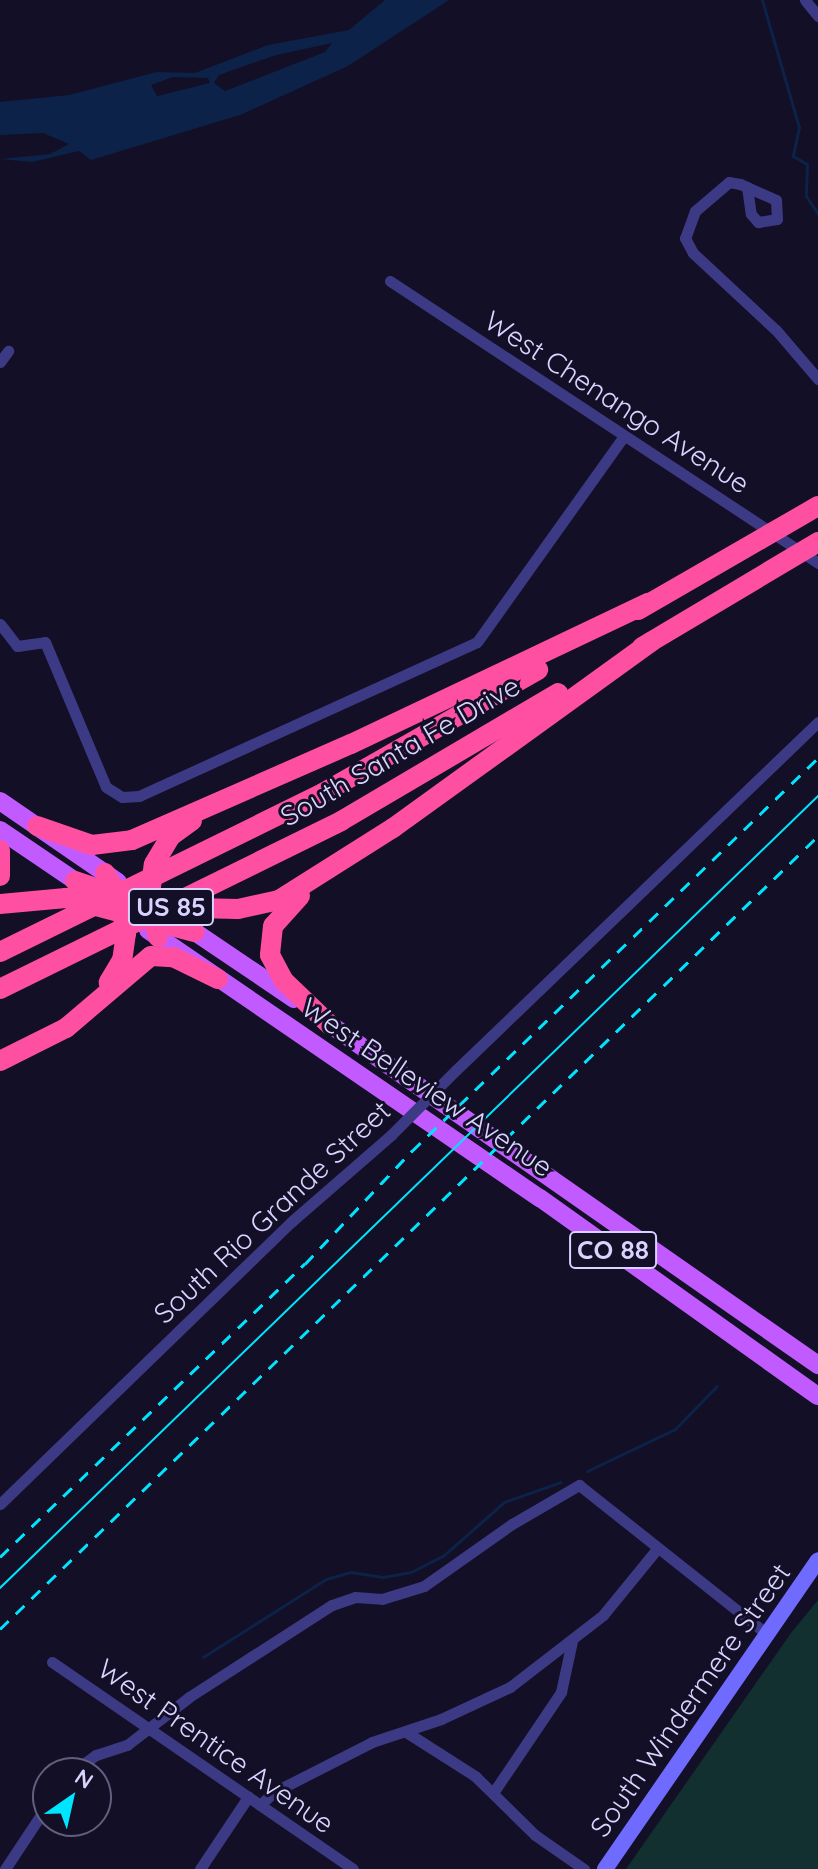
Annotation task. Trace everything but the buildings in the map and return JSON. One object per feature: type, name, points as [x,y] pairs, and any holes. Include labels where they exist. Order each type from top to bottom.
[{"type":"highway","name":"South Santa Fe Drive","points":[[0,952],[323,793],[818,506]]},
{"type":"highway","name":"South Santa Fe Drive","points":[[0,989],[341,821],[813,552]]},
{"type":"highway","points":[[37,826],[92,845],[112,846],[230,798],[648,603]]},
{"type":"highway","points":[[153,920],[238,909],[279,900],[317,879],[652,641]]},
{"type":"highway","points":[[153,920],[151,876],[165,844],[230,798]]},
{"type":"highway","points":[[0,850],[0,876]]},
{"type":"highway","points":[[0,1061],[47,1038],[107,985],[124,950],[121,905],[105,873]]},
{"type":"highway","points":[[317,879],[278,918],[269,949],[277,974],[330,1025]]},
{"type":"highway","points":[[75,881],[153,920],[195,932]]},
{"type":"highway","points":[[0,904],[66,898],[121,905]]},
{"type":"highway","points":[[0,1061],[66,1028],[151,956],[173,957],[218,979]]},
{"type":"main road","name":"West Belleview Avenue","points":[[0,801],[105,873],[218,979],[540,1198],[818,1396]]},
{"type":"main road","points":[[0,830],[75,881]]},
{"type":"main road","name":"West Belleview Avenue","points":[[121,905],[153,920]]},
{"type":"main road","name":"West Belleview Avenue","points":[[195,932],[818,1365]]},
{"type":"street","points":[[805,0],[818,16]]},
{"type":"street","points":[[747,187],[729,182],[717,189],[695,211],[685,238],[693,253],[776,330],[818,379]]},
{"type":"street","name":"West Chenango Avenue","points":[[390,281],[623,437],[773,532],[813,552]]},
{"type":"street","points":[[0,362],[8,351]]},
{"type":"street","points":[[0,624],[17,646],[45,642],[106,787],[122,797],[139,796],[477,642],[623,437]]},
{"type":"street","name":"South Rio Grande Street","points":[[0,1504],[285,1228],[391,1135],[818,722]]},
{"type":"street","points":[[99,1757],[149,1729],[332,1605],[355,1597],[382,1599],[424,1586],[512,1524],[579,1485],[656,1550],[766,1633]]},
{"type":"street","points":[[260,1805],[274,1792],[372,1742],[406,1732],[490,1698],[572,1641],[621,1597],[656,1550]]},
{"type":"street","name":"South Windermere Street","points":[[605,1869],[818,1560]]},
{"type":"street","points":[[493,1793],[561,1692],[572,1641]]},
{"type":"street","name":"West Prentice Avenue","points":[[52,1662],[353,1869]]},
{"type":"street","points":[[406,1732],[493,1793],[535,1835],[584,1869]]},
{"type":"street","points":[[200,1869],[248,1797]]},
{"type":"street","points":[[5,1869],[32,1828]]},
{"type":"green space","points":[[818,1600],[818,1869],[626,1869],[791,1633]]},
{"type":"water","points":[[385,0],[449,0],[348,66],[240,115],[91,160],[79,151],[32,162],[0,159],[50,154],[69,144],[43,133],[0,135],[0,102],[69,95],[157,72],[195,73],[268,45],[349,30]],"holes":[[[332,43],[325,52],[225,91],[214,83],[219,75],[276,55]],[[173,77],[208,78],[210,83],[157,96],[151,85]]]},
{"type":"waterway","points":[[762,0],[799,127],[793,156],[807,164],[806,196],[818,214]]},
{"type":"waterway","points":[[587,1471],[675,1429],[717,1386]]},
{"type":"waterway","points":[[203,1657],[326,1579],[351,1572],[383,1577],[411,1572],[443,1556],[504,1502],[561,1482]]},
{"type":"tram line","points":[[0,1588],[818,796]]},
{"type":"railway","points":[[0,1557],[305,1264],[412,1151],[818,758]]},
{"type":"railway","points":[[0,1629],[818,836]]}]
